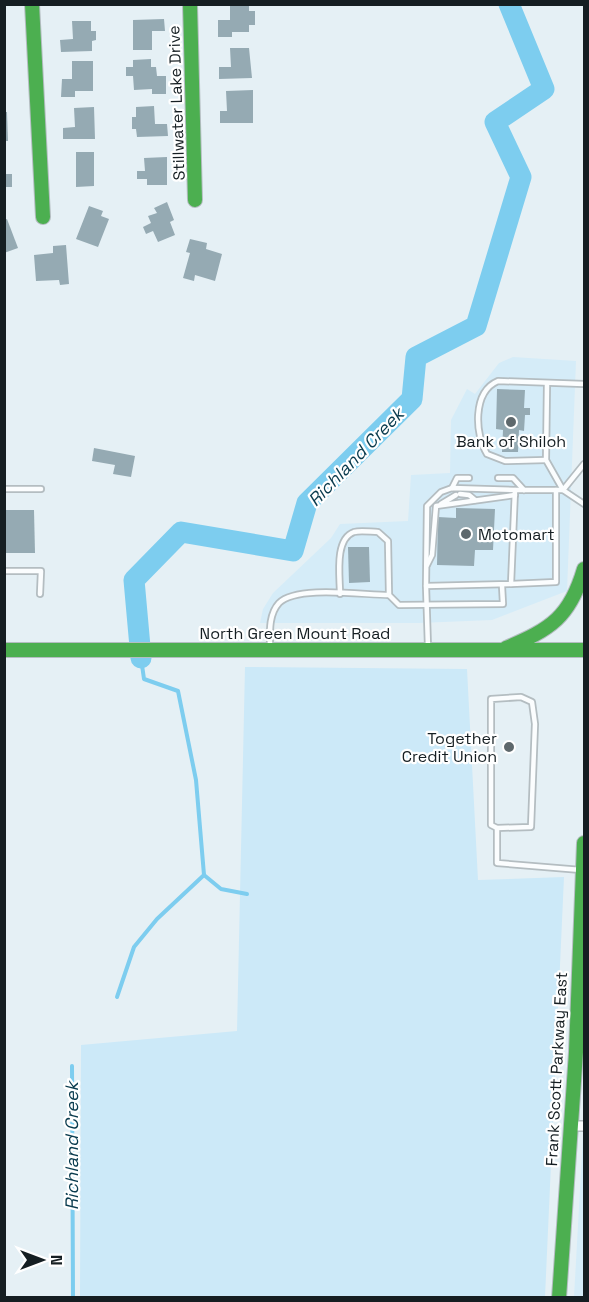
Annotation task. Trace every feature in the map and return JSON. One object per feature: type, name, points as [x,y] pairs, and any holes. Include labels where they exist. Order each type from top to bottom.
[{"type":"street","points":[[32,4],[43,217]]},
{"type":"street","name":"Stillwater Lake Drive","points":[[190,4],[195,200]]},
{"type":"street","points":[[499,651],[544,633],[566,614],[585,570]]},
{"type":"street","name":"North Green Mount Road","points":[[4,650],[585,650]]},
{"type":"street","name":"Frank Scott Parkway East","points":[[559,1298],[576,1052],[585,843]]},
{"type":"street","points":[[570,1126],[585,1126]]},
{"type":"lane","points":[[546,460],[505,461],[494,458],[483,447],[478,423],[482,399],[492,384],[524,381],[547,384],[585,384]]},
{"type":"lane","points":[[547,384],[546,460],[563,490],[585,504]]},
{"type":"lane","points":[[440,504],[460,505],[524,490],[563,490],[574,480],[585,464]]},
{"type":"lane","points":[[452,488],[457,478],[469,478]]},
{"type":"lane","points":[[498,478],[513,478],[524,490]]},
{"type":"lane","points":[[428,650],[427,506],[441,492],[452,488],[515,493]]},
{"type":"lane","points":[[4,489],[41,489]]},
{"type":"lane","points":[[426,586],[556,582],[553,565],[553,513],[556,490]]},
{"type":"lane","points":[[511,584],[516,531],[515,493]]},
{"type":"lane","points":[[426,566],[432,555],[436,506],[458,494],[469,495],[476,500]]},
{"type":"lane","points":[[340,594],[343,541],[357,531],[378,532],[388,541],[389,596]]},
{"type":"lane","points":[[512,564],[518,564]]},
{"type":"lane","points":[[4,571],[41,570],[40,594]]},
{"type":"lane","points":[[270,650],[270,624],[278,605],[299,593],[389,596],[399,605],[503,604],[502,585]]},
{"type":"lane","points":[[521,697],[532,702],[535,724],[531,826],[497,828],[491,825],[491,699],[521,697]]},
{"type":"lane","points":[[497,828],[497,863],[583,868]]},
{"type":"shaded area","points":[[513,357],[576,361],[567,591],[492,620],[419,623],[260,623],[263,609],[273,593],[331,538],[340,524],[408,521],[411,475],[450,473],[451,420],[467,389],[475,394],[499,363]]},
{"type":"shaded area","points":[[245,667],[467,669],[478,880],[564,877],[545,1297],[80,1297],[81,1045],[237,1031]]},
{"type":"shaded area","points":[[584,1118],[584,1297],[574,1297]]},
{"type":"building","points":[[230,4],[249,4],[249,11],[255,11],[255,25],[249,25],[249,32],[232,32],[232,37],[218,37],[218,20],[230,20]]},
{"type":"building","points":[[164,19],[165,31],[152,31],[152,50],[133,50],[133,20]]},
{"type":"building","points":[[72,21],[91,21],[91,31],[96,31],[96,40],[92,41],[92,51],[61,52],[60,40],[73,39]]},
{"type":"building","points":[[230,48],[249,48],[252,78],[219,79],[219,67],[231,67]]},
{"type":"building","points":[[151,59],[151,67],[156,67],[157,76],[166,76],[166,94],[152,94],[152,89],[134,90],[133,76],[126,76],[126,67],[133,67],[133,60]]},
{"type":"building","points":[[72,61],[93,61],[93,91],[75,91],[75,97],[61,97],[62,79],[72,79]]},
{"type":"building","points":[[253,90],[253,123],[220,123],[220,111],[227,111],[226,91]]},
{"type":"building","points":[[154,106],[155,124],[167,124],[168,136],[137,137],[136,129],[132,129],[132,117],[136,117],[136,107]]},
{"type":"building","points":[[94,107],[95,139],[63,139],[63,128],[75,127],[74,108]]},
{"type":"building","points":[[4,112],[7,112],[8,141],[4,141]]},
{"type":"building","points":[[76,152],[94,152],[94,186],[76,187]]},
{"type":"building","points":[[167,157],[167,185],[147,185],[147,179],[137,179],[137,171],[145,171],[144,158]]},
{"type":"building","points":[[4,174],[12,174],[12,187],[4,187]]},
{"type":"building","points":[[167,202],[174,220],[170,222],[175,235],[158,242],[153,231],[146,234],[143,227],[151,223],[148,216],[157,213],[154,208]]},
{"type":"building","points":[[89,206],[103,211],[101,216],[109,219],[98,247],[76,239]]},
{"type":"building","points":[[7,219],[18,248],[4,253],[4,220]]},
{"type":"building","points":[[190,239],[207,243],[206,249],[222,254],[215,281],[195,275],[194,281],[183,278],[190,253],[186,252]]},
{"type":"building","points":[[66,245],[69,284],[60,285],[59,280],[36,281],[34,255],[53,253],[53,246]]},
{"type":"building","name":"Bank of Shiloh","points":[[497,389],[525,390],[524,408],[530,408],[530,415],[525,415],[524,431],[519,430],[518,452],[502,452],[503,430],[496,429]]},
{"type":"building","points":[[94,448],[135,456],[131,477],[113,474],[115,465],[92,461]]},
{"type":"building","name":"Motomart","points":[[456,508],[495,509],[493,550],[475,550],[474,566],[437,565],[438,517],[456,518]]},
{"type":"building","points":[[4,510],[34,510],[35,553],[4,553]]},
{"type":"building","points":[[348,547],[369,547],[370,582],[349,583]]},
{"type":"waterway","name":"Richland Creek","points":[[141,658],[134,580],[181,532],[293,551],[307,503],[412,399],[416,357],[476,326],[521,177],[495,122],[544,89],[509,4]]},
{"type":"waterway","name":"Richland Creek","points":[[141,658],[144,679],[178,691],[196,780],[204,875]]},
{"type":"waterway","points":[[204,875],[221,889],[247,894]]},
{"type":"waterway","name":"Richland Creek","points":[[117,997],[134,947],[157,919],[204,875]]},
{"type":"waterway","name":"Richland Creek","points":[[72,1066],[73,1298]]},
{"type":"traffic: fast","points":[[32,4],[43,217]]},
{"type":"traffic: fast","points":[[190,4],[195,200]]},
{"type":"traffic: fast","points":[[506,648],[535,634],[557,619],[572,599],[584,569]]},
{"type":"traffic: fast","points":[[4,650],[584,650]]},
{"type":"traffic: fast","points":[[559,1298],[576,1052],[584,843]]},
{"type":"place","name":"Bank of Shiloh","points":[[511,422]]},
{"type":"place","name":"Motomart","points":[[466,534]]},
{"type":"place","name":"Together Credit Union","points":[[509,747]]}]
